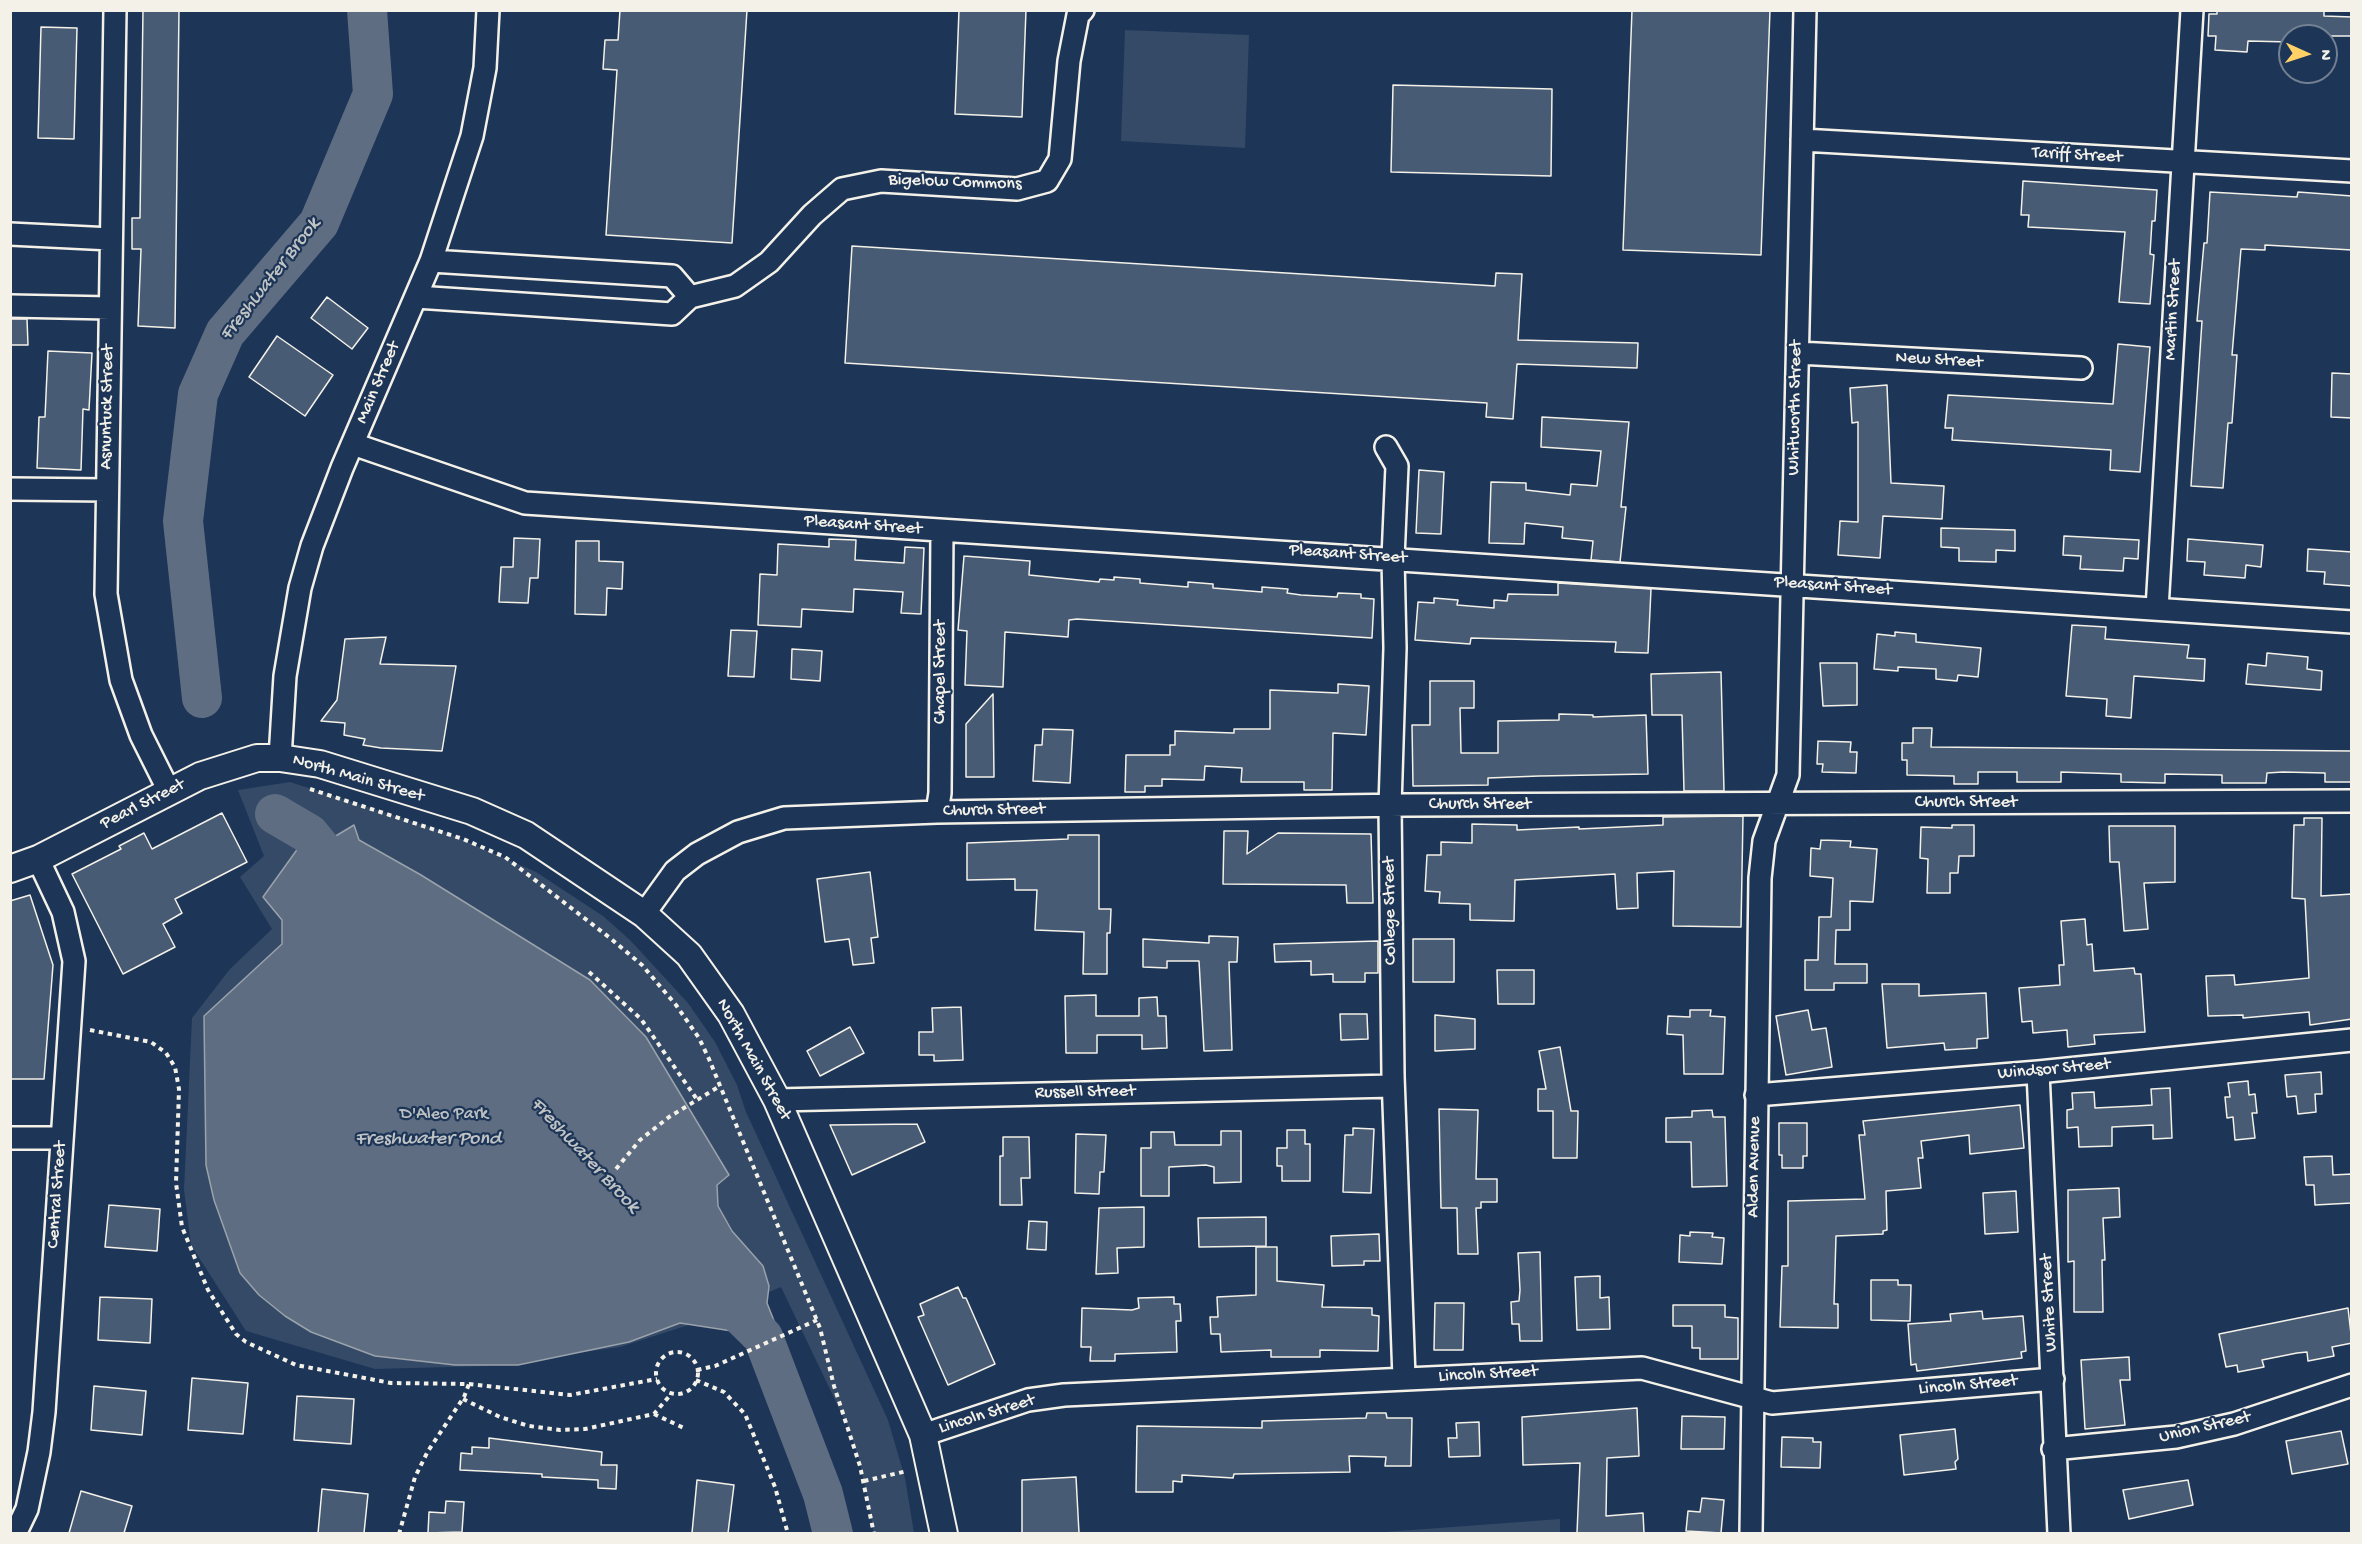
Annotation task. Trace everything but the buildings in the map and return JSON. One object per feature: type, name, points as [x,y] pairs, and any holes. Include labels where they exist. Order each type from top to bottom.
[{"type":"street","name":"Asnuntuck Street","points":[[115,10],[105,574],[113,647],[133,717],[169,791]]},
{"type":"street","name":"Main Street","points":[[280,758],[285,676],[300,588],[312,546],[431,261],[474,126],[485,68],[488,10]]},
{"type":"street","name":"Bigelow Commons","points":[[416,297],[672,314],[690,297],[735,286],[770,262],[812,215],[842,189],[881,181],[1017,189],[1047,181],[1060,159],[1069,61],[1078,15],[1083,10]]},
{"type":"street","name":"Whitworth Street","points":[[1777,803],[1788,775],[1805,10]]},
{"type":"street","name":"Martin Street","points":[[2157,609],[2192,10]]},
{"type":"street","name":"Tariff Street","points":[[1802,140],[2352,171]]},
{"type":"street","points":[[10,234],[111,239]]},
{"type":"street","points":[[431,261],[672,276],[690,297]]},
{"type":"street","points":[[10,306],[110,308]]},
{"type":"street","name":"New Street","points":[[1798,353],[2081,368]]},
{"type":"street","name":"Pleasant Street","points":[[353,444],[525,503],[2352,622]]},
{"type":"street","name":"College Street","points":[[1386,447],[1397,466],[1393,558],[1395,648],[1390,806],[1394,1086],[1404,1378]]},
{"type":"street","points":[[10,489],[107,490]]},
{"type":"street","name":"Chapel Street","points":[[938,812],[942,531]]},
{"type":"street","name":"Pearl Street","points":[[10,870],[38,859],[169,791],[235,763],[257,758],[280,758]]},
{"type":"street","name":"North Main Street","points":[[280,758],[320,764],[472,811],[526,835],[572,863],[644,915],[689,955],[719,997],[777,1100],[923,1435],[944,1533]]},
{"type":"street","name":"Church Street","points":[[644,915],[675,871],[697,854],[761,823],[784,818],[938,812],[1390,806],[2352,801]]},
{"type":"street","name":"Alden Avenue","points":[[1751,1533],[1760,866],[1764,841],[1777,803]]},
{"type":"street","name":"Central Street","points":[[15,1533],[27,1509],[39,1452],[44,1412],[74,962],[63,912],[38,859]]},
{"type":"street","name":"Windsor Street","points":[[1756,1095],[2038,1072],[2352,1040]]},
{"type":"street","name":"White Street","points":[[2038,1072],[2059,1533]]},
{"type":"street","name":"Russell Street","points":[[777,1100],[1394,1086]]},
{"type":"street","points":[[10,1138],[61,1138]]},
{"type":"street","name":"Lincoln Street","points":[[923,1435],[1046,1397],[1404,1378],[1642,1368],[1753,1396],[1772,1403],[2053,1378]]},
{"type":"street","name":"Union Street","points":[[2054,1449],[2175,1437],[2234,1424],[2352,1385]]},
{"type":"path","points":[[304,787],[464,839],[520,867],[610,938],[658,983],[699,1038],[815,1321],[864,1481],[874,1533]]},
{"type":"path","points":[[589,972],[641,1019],[696,1098]]},
{"type":"path","points":[[88,1030],[126,1035],[151,1042],[166,1053],[175,1067],[179,1089],[175,1173],[182,1227],[198,1270],[236,1334],[252,1346],[278,1359],[317,1370],[399,1383],[469,1384],[570,1395],[657,1379]]},
{"type":"path","points":[[616,1168],[640,1140],[696,1098],[720,1086]]},
{"type":"path","points":[[697,1370],[715,1366],[815,1321]]},
{"type":"path","points":[[672,1353],[685,1354],[695,1363],[697,1370],[696,1380],[688,1390],[672,1393],[665,1390],[657,1379],[657,1366],[661,1360],[672,1353]]},
{"type":"path","points":[[696,1380],[724,1392],[745,1414],[775,1487],[788,1533]]},
{"type":"path","points":[[399,1533],[415,1477],[435,1439],[463,1399],[469,1384]]},
{"type":"path","points":[[463,1399],[500,1417],[544,1429],[585,1429],[654,1414],[672,1393]]},
{"type":"path","points":[[654,1414],[686,1429]]},
{"type":"path","points":[[864,1481],[907,1471]]},
{"type":"green space","points":[[1125,30],[1249,35],[1245,148],[1121,141]]},
{"type":"green space","name":"Freshwater Pond","points":[[290,782],[445,832],[536,872],[603,916],[630,940],[688,1003],[715,1042],[737,1085],[746,1112],[888,1420],[905,1478],[914,1533],[874,1533],[860,1462],[849,1429],[781,1287],[698,1322],[620,1347],[486,1366],[375,1369],[246,1331],[191,1245],[184,1190],[192,1018],[230,969],[272,929],[240,877],[264,856],[238,790]]},
{"type":"green space","points":[[1560,1519],[1560,1533],[1371,1533]]},
{"type":"water","name":"Freshwater Pond","points":[[354,825],[359,840],[421,875],[590,980],[646,1037],[729,1175],[717,1185],[718,1206],[732,1231],[763,1266],[769,1286],[767,1303],[778,1331],[745,1346],[732,1331],[680,1323],[629,1342],[518,1365],[455,1365],[375,1356],[311,1332],[285,1316],[259,1295],[240,1273],[214,1200],[206,1165],[204,1016],[282,944],[282,920],[263,897],[314,826],[329,840]]},
{"type":"waterway","name":"Freshwater Brook","points":[[202,698],[183,521],[198,394],[225,333],[319,223],[373,94],[367,10]]},
{"type":"waterway","name":"Freshwater Brook","points":[[275,814],[309,834],[343,875]]},
{"type":"waterway","name":"Freshwater Brook","points":[[724,1299],[763,1337],[823,1494],[833,1534]]},
{"type":"park label","name":"D'Aleo Park","points":[[444,1115]]}]
